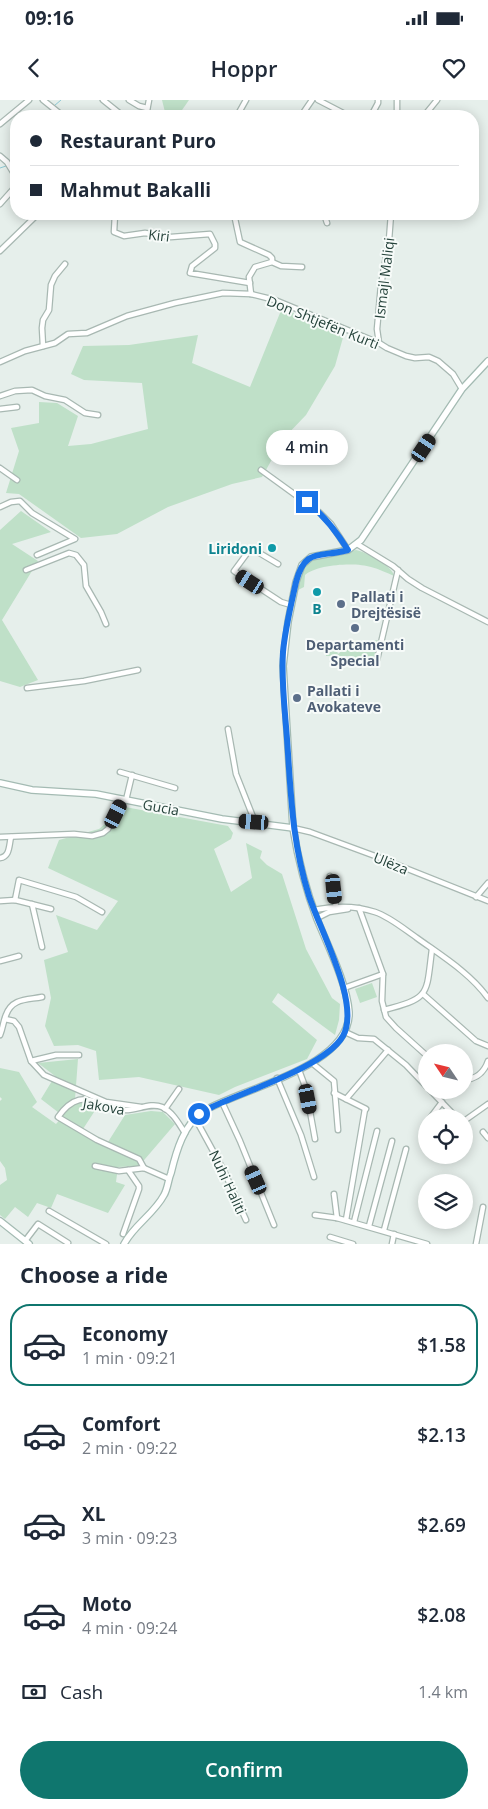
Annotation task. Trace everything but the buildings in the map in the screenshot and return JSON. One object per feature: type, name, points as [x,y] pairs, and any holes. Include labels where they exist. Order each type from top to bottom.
[{"type":"street","points":[[16,110],[28,100]]},
{"type":"street","points":[[43,100],[55,110]]},
{"type":"street","points":[[103,100],[116,110]]},
{"type":"street","points":[[129,100],[147,108],[149,100]]},
{"type":"street","points":[[318,100],[333,110]]},
{"type":"street","points":[[429,110],[437,100]]},
{"type":"street","points":[[0,124],[10,115]]},
{"type":"street","points":[[0,156],[10,167]]},
{"type":"street","points":[[0,204],[10,193]]},
{"type":"street","points":[[0,251],[32,220]]},
{"type":"street","name":"Kiri","points":[[115,220],[114,232],[121,235],[141,233],[171,237],[208,234],[216,246],[214,250],[192,266],[190,273],[250,283]]},
{"type":"street","points":[[235,220],[240,242],[269,255],[272,258],[272,262]]},
{"type":"street","name":"Ismajl Maliqi","points":[[380,342],[377,330],[381,285],[391,220]]},
{"type":"street","points":[[251,294],[250,274],[253,269],[272,262],[280,266],[302,267]]},
{"type":"street","points":[[44,346],[42,328],[43,320],[49,310],[52,294],[50,287],[55,276],[65,264]]},
{"type":"street","name":"Don Shtjefën Kurti","points":[[0,362],[25,351],[55,342],[68,334],[91,332],[119,319],[175,303],[223,293],[251,294],[275,300],[380,342],[387,348],[406,356],[415,358],[429,357],[438,361],[453,374],[460,392]]},
{"type":"street","points":[[124,1244],[134,1230],[160,1202],[167,1190],[179,1147],[185,1133],[195,1118],[222,1102],[312,1063],[336,1046],[345,1032],[349,1013],[344,988],[314,910],[297,852],[293,828],[283,674],[284,644],[298,574],[305,562],[315,555],[348,550],[357,544],[387,503],[460,392],[488,361]]},
{"type":"street","points":[[0,396],[15,391],[32,390],[45,396],[65,400],[85,413],[98,415]]},
{"type":"street","points":[[0,409],[17,407]]},
{"type":"street","points":[[0,468],[17,480]]},
{"type":"street","points":[[260,470],[319,512],[340,536],[348,550]]},
{"type":"street","points":[[0,507],[20,501],[32,513],[75,539],[37,556]]},
{"type":"street","points":[[357,544],[422,588],[488,622]]},
{"type":"street","points":[[278,564],[251,548],[234,571],[280,602],[292,606]]},
{"type":"street","points":[[26,570],[69,553],[76,555],[84,564],[86,586],[106,624]]},
{"type":"street","points":[[377,660],[398,570]]},
{"type":"street","points":[[27,688],[84,681],[138,670]]},
{"type":"street","points":[[228,729],[236,774],[254,822]]},
{"type":"street","points":[[120,772],[175,788]]},
{"type":"street","points":[[0,837],[74,834],[92,836],[102,834],[108,828],[124,800],[132,775]]},
{"type":"street","name":"Gucia","points":[[0,783],[22,788],[96,794],[222,819],[293,828]]},
{"type":"street","name":"Ulëza","points":[[293,828],[310,832],[375,856],[488,901]]},
{"type":"street","points":[[0,858],[8,854],[11,837]]},
{"type":"street","points":[[330,876],[334,889],[336,908]]},
{"type":"street","points":[[15,900],[19,880],[76,897],[102,912]]},
{"type":"street","points":[[476,896],[488,883]]},
{"type":"street","points":[[0,901],[15,900],[51,909]]},
{"type":"street","points":[[32,904],[42,948]]},
{"type":"street","points":[[317,918],[336,908]]},
{"type":"street","points":[[314,910],[357,908],[385,916],[474,982],[488,998]]},
{"type":"street","points":[[357,908],[383,974],[382,1001],[386,1018],[418,1048]]},
{"type":"street","points":[[384,1010],[412,1002],[423,994],[429,981],[432,949]]},
{"type":"street","points":[[0,961],[19,956]]},
{"type":"street","points":[[344,988],[383,974]]},
{"type":"street","points":[[423,994],[476,1041],[488,1046]]},
{"type":"street","points":[[0,1034],[8,1012],[17,1001],[42,997]]},
{"type":"street","points":[[5,1019],[14,1021],[19,1027],[31,1061],[44,1075],[100,1099],[124,1106],[144,1107]]},
{"type":"street","points":[[345,1032],[358,1038],[374,1039],[418,1078]]},
{"type":"street","points":[[346,1099],[388,1050]]},
{"type":"street","points":[[31,1061],[56,1055],[79,1056]]},
{"type":"street","points":[[473,1078],[486,1068],[488,1061]]},
{"type":"street","points":[[312,1063],[332,1078],[338,1130]]},
{"type":"street","points":[[298,1070],[306,1089],[315,1139]]},
{"type":"street","points":[[278,1078],[301,1135],[314,1177]]},
{"type":"street","points":[[179,1089],[165,1109],[174,1117],[185,1133]]},
{"type":"street","points":[[334,1093],[366,1109],[346,1220]]},
{"type":"street","points":[[439,1099],[449,1109]]},
{"type":"street","name":"Jakova","points":[[144,1168],[139,1159],[96,1140],[58,1117],[74,1102],[83,1100],[125,1110],[155,1106],[165,1109]]},
{"type":"street","points":[[222,1102],[274,1225]]},
{"type":"street","points":[[437,1109],[442,1102]]},
{"type":"street","points":[[473,1115],[488,1104]]},
{"type":"street","name":"Nuhi Haliti","points":[[195,1118],[224,1171],[246,1220]]},
{"type":"street","points":[[354,1222],[377,1131]]},
{"type":"street","points":[[483,1132],[488,1138]]},
{"type":"street","points":[[369,1226],[392,1141]]},
{"type":"street","points":[[384,1230],[406,1148]]},
{"type":"street","points":[[95,1166],[114,1170],[144,1168],[169,1179]]},
{"type":"street","points":[[122,1234],[139,1189],[128,1170]]},
{"type":"street","points":[[334,1194],[337,1218]]},
{"type":"street","points":[[476,1244],[483,1207]]},
{"type":"street","points":[[49,1211],[106,1244]]},
{"type":"street","points":[[315,1215],[354,1222],[428,1244]]},
{"type":"street","points":[[0,1221],[27,1243],[38,1224],[68,1243]]},
{"type":"street","points":[[392,1244],[394,1234]]},
{"type":"street","points":[[330,1237],[353,1244]]},
{"type":"green space","points":[[162,100],[189,100],[182,110],[164,110]]},
{"type":"green space","points":[[282,308],[344,334],[335,366],[306,415],[284,438],[262,477],[232,484],[168,507],[117,534],[81,538],[19,494],[6,493],[19,451],[11,428],[39,423],[39,402],[57,403],[78,416],[68,446],[91,444],[148,429],[142,383],[84,380],[71,374],[83,346],[129,345],[198,335],[192,363],[250,387]]},
{"type":"green space","points":[[21,511],[51,532],[12,544],[38,561],[2,620],[38,680],[20,687],[0,681],[0,530]]},
{"type":"green space","points":[[356,550],[372,556],[384,564],[394,576],[364,565],[327,566],[318,568],[305,575],[304,587],[296,591],[303,569],[312,560]]},
{"type":"green space","points":[[379,640],[375,648],[376,653],[373,662],[350,656],[326,656],[326,652],[337,651],[338,654],[345,650],[359,651],[360,644],[371,644],[371,641]]},
{"type":"green space","points":[[125,807],[228,826],[233,833],[231,839],[214,849],[231,892],[252,878],[246,843],[262,851],[260,858],[267,865],[282,874],[306,949],[332,998],[340,1004],[339,1020],[335,1035],[278,993],[272,1002],[317,1040],[307,1059],[219,1095],[139,1077],[99,1080],[96,1051],[78,1045],[54,1046],[45,1026],[51,998],[44,960],[68,952],[56,915],[97,930],[118,901],[48,868],[59,840],[99,829]]},
{"type":"green space","points":[[372,983],[377,997],[360,1003],[355,989]]},
{"type":"green space","points":[[78,1059],[75,1099],[96,1109],[83,1129],[108,1142],[125,1115],[151,1111],[163,1112],[175,1124],[139,1166],[118,1167],[116,1182],[125,1185],[108,1213],[57,1194],[51,1208],[37,1203],[28,1217],[15,1207],[5,1219],[0,1215],[0,1185],[7,1180],[5,1168],[0,1161],[0,1101],[2,1099],[0,1097],[0,1068],[19,1072],[37,1102],[32,1107],[56,1124],[63,1116],[41,1099],[55,1076],[38,1063]]},
{"type":"waterway","points":[[54,106],[61,100]]},
{"type":"waterway","points":[[0,168],[6,166]]},
{"type":"place","name":"Liridoni","points":[[272,548]]},
{"type":"place","name":"B","points":[[317,592]]},
{"type":"place","name":"Pallati i Drejtësisë","points":[[341,604]]},
{"type":"place","name":"Departamenti Special","points":[[355,628]]},
{"type":"place","name":"Pallati i Avokateve","points":[[297,698]]},
{"type":"route","points":[[199,1114],[318,1060],[340,1041],[348,1022],[349,1013],[346,995],[309,896],[297,852],[293,828],[283,659],[296,582],[302,565],[308,559],[315,555],[348,550],[331,524],[307,502]]}]
